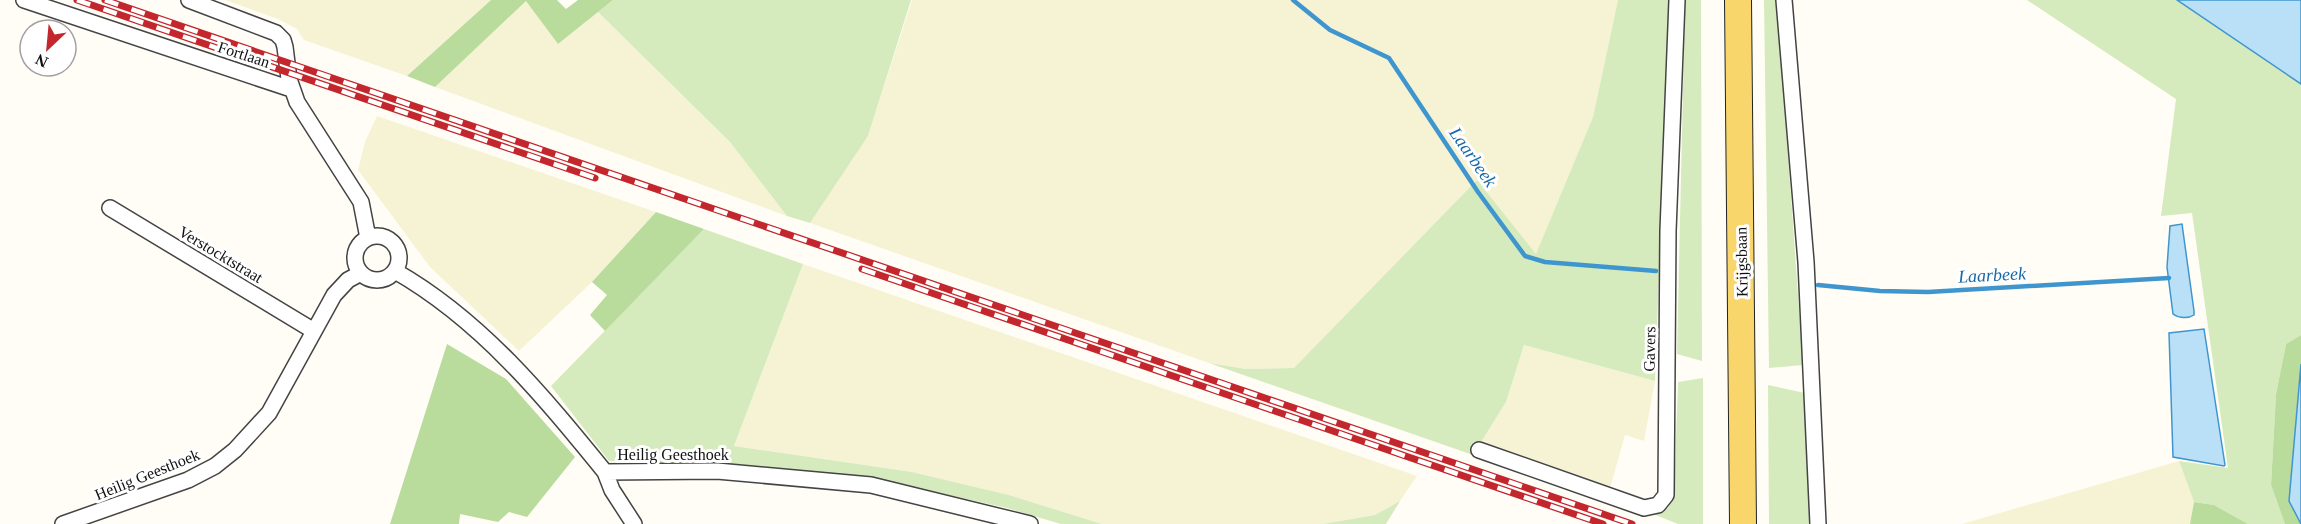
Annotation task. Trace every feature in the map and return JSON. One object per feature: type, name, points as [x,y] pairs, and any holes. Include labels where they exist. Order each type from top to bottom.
[{"type":"main road","name":"Krijgsbaan","points":[[1738,0],[1743,522]]},
{"type":"street","name":"Fortlaan","points":[[24,0],[291,88]]},
{"type":"street","points":[[189,0],[276,33],[283,40],[291,88],[297,102],[361,202],[369,238]]},
{"type":"street","name":"Gavers","points":[[1479,450],[1644,508],[1658,505],[1666,495],[1668,231],[1677,0]]},
{"type":"street","points":[[1784,0],[1806,262],[1818,524]]},
{"type":"street","name":"Verstocktstraat","points":[[110,208],[314,331]]},
{"type":"street","points":[[381,236],[392,242],[399,259],[394,271],[381,279],[368,278],[362,273],[355,257],[361,243],[369,238],[381,236]]},
{"type":"street","name":"Heilig Geesthoek","points":[[394,271],[416,283],[446,305],[492,343],[523,374],[605,472],[717,471],[871,484],[1030,524]]},
{"type":"street","name":"Heilig Geesthoek","points":[[63,524],[188,480],[215,466],[235,450],[269,413],[334,295],[348,280],[362,273]]},
{"type":"street","points":[[605,472],[612,490],[634,524]]},
{"type":"shaded area","points":[[225,0],[491,0],[407,76],[304,40],[297,29],[278,19]]},
{"type":"shaded area","points":[[526,0],[558,44],[598,12],[730,142],[787,216],[435,87]]},
{"type":"shaded area","points":[[912,0],[1618,0],[1593,117],[1536,255],[1477,181],[1294,368],[1246,369],[1209,363],[810,223],[868,136]]},
{"type":"shaded area","points":[[377,116],[656,212],[592,282],[519,351],[430,267],[358,170],[365,142]]},
{"type":"shaded area","points":[[803,264],[1417,476],[1400,501],[1375,515],[1323,524],[1102,524],[1009,495],[912,472],[734,446]]},
{"type":"shaded area","points":[[1524,345],[1655,381],[1644,441],[1625,435],[1607,499],[1473,455],[1506,402]]},
{"type":"shaded area","points":[[2179,461],[2194,502],[2190,524],[1962,524]]},
{"type":"green space","points":[[491,0],[557,0],[566,9],[578,0],[613,0],[558,44],[526,1],[435,87],[407,76]]},
{"type":"green space","points":[[613,0],[911,0],[868,136],[810,223],[787,216],[730,142],[598,12]]},
{"type":"green space","points":[[1618,0],[1669,0],[1655,381],[1524,345],[1506,402],[1473,455],[1209,363],[1246,369],[1294,368],[1477,180],[1536,254],[1593,117]]},
{"type":"green space","points":[[1685,0],[1701,0],[1702,361],[1677,354]]},
{"type":"green space","points":[[1764,0],[1777,0],[1803,365],[1769,368]]},
{"type":"green space","points":[[2027,0],[2177,0],[2301,84],[2301,335],[2286,344],[2276,394],[2271,485],[2285,524],[2248,524],[2214,505],[2194,502],[2179,461],[2228,468],[2192,213],[2161,216],[2176,99]]},
{"type":"green space","points":[[656,212],[704,229],[605,331],[590,315],[607,295],[592,282]]},
{"type":"green space","points":[[704,229],[803,264],[734,446],[912,472],[1009,495],[1102,524],[1061,524],[1007,508],[877,479],[729,464],[609,461],[551,386]]},
{"type":"green space","points":[[2301,335],[2301,364],[2289,501],[2301,524],[2285,524],[2271,485],[2276,394],[2286,344]]},
{"type":"green space","points":[[447,344],[506,379],[575,457],[527,517],[509,512],[498,522],[460,514],[459,524],[390,524]]},
{"type":"green space","points":[[1703,378],[1703,524],[1678,524],[1653,514],[1668,508],[1674,495],[1678,382]]},
{"type":"green space","points":[[1768,385],[1805,393],[1810,524],[1769,524]]},
{"type":"green space","points":[[1400,501],[1386,524],[1323,524],[1375,515]]},
{"type":"green space","points":[[2194,502],[2214,505],[2248,524],[2190,524]]},
{"type":"water","points":[[2177,0],[2301,0],[2301,84]]},
{"type":"water","points":[[2182,224],[2194,311],[2194,315],[2186,317],[2173,314],[2167,267],[2170,226]]},
{"type":"water","points":[[2204,329],[2224,466],[2173,457],[2169,333]]},
{"type":"water","points":[[2301,364],[2301,524],[2289,501]]},
{"type":"waterway","name":"Laarbeek","points":[[1293,0],[1330,30],[1389,58],[1478,192],[1525,256],[1545,262],[1656,271]]},
{"type":"waterway","name":"Laarbeek","points":[[1818,285],[1880,291],[1928,292],[2169,278]]},
{"type":"railway","points":[[77,0],[595,178]]},
{"type":"railway","points":[[105,0],[1632,524]]},
{"type":"railway","points":[[862,269],[1603,524]]}]
